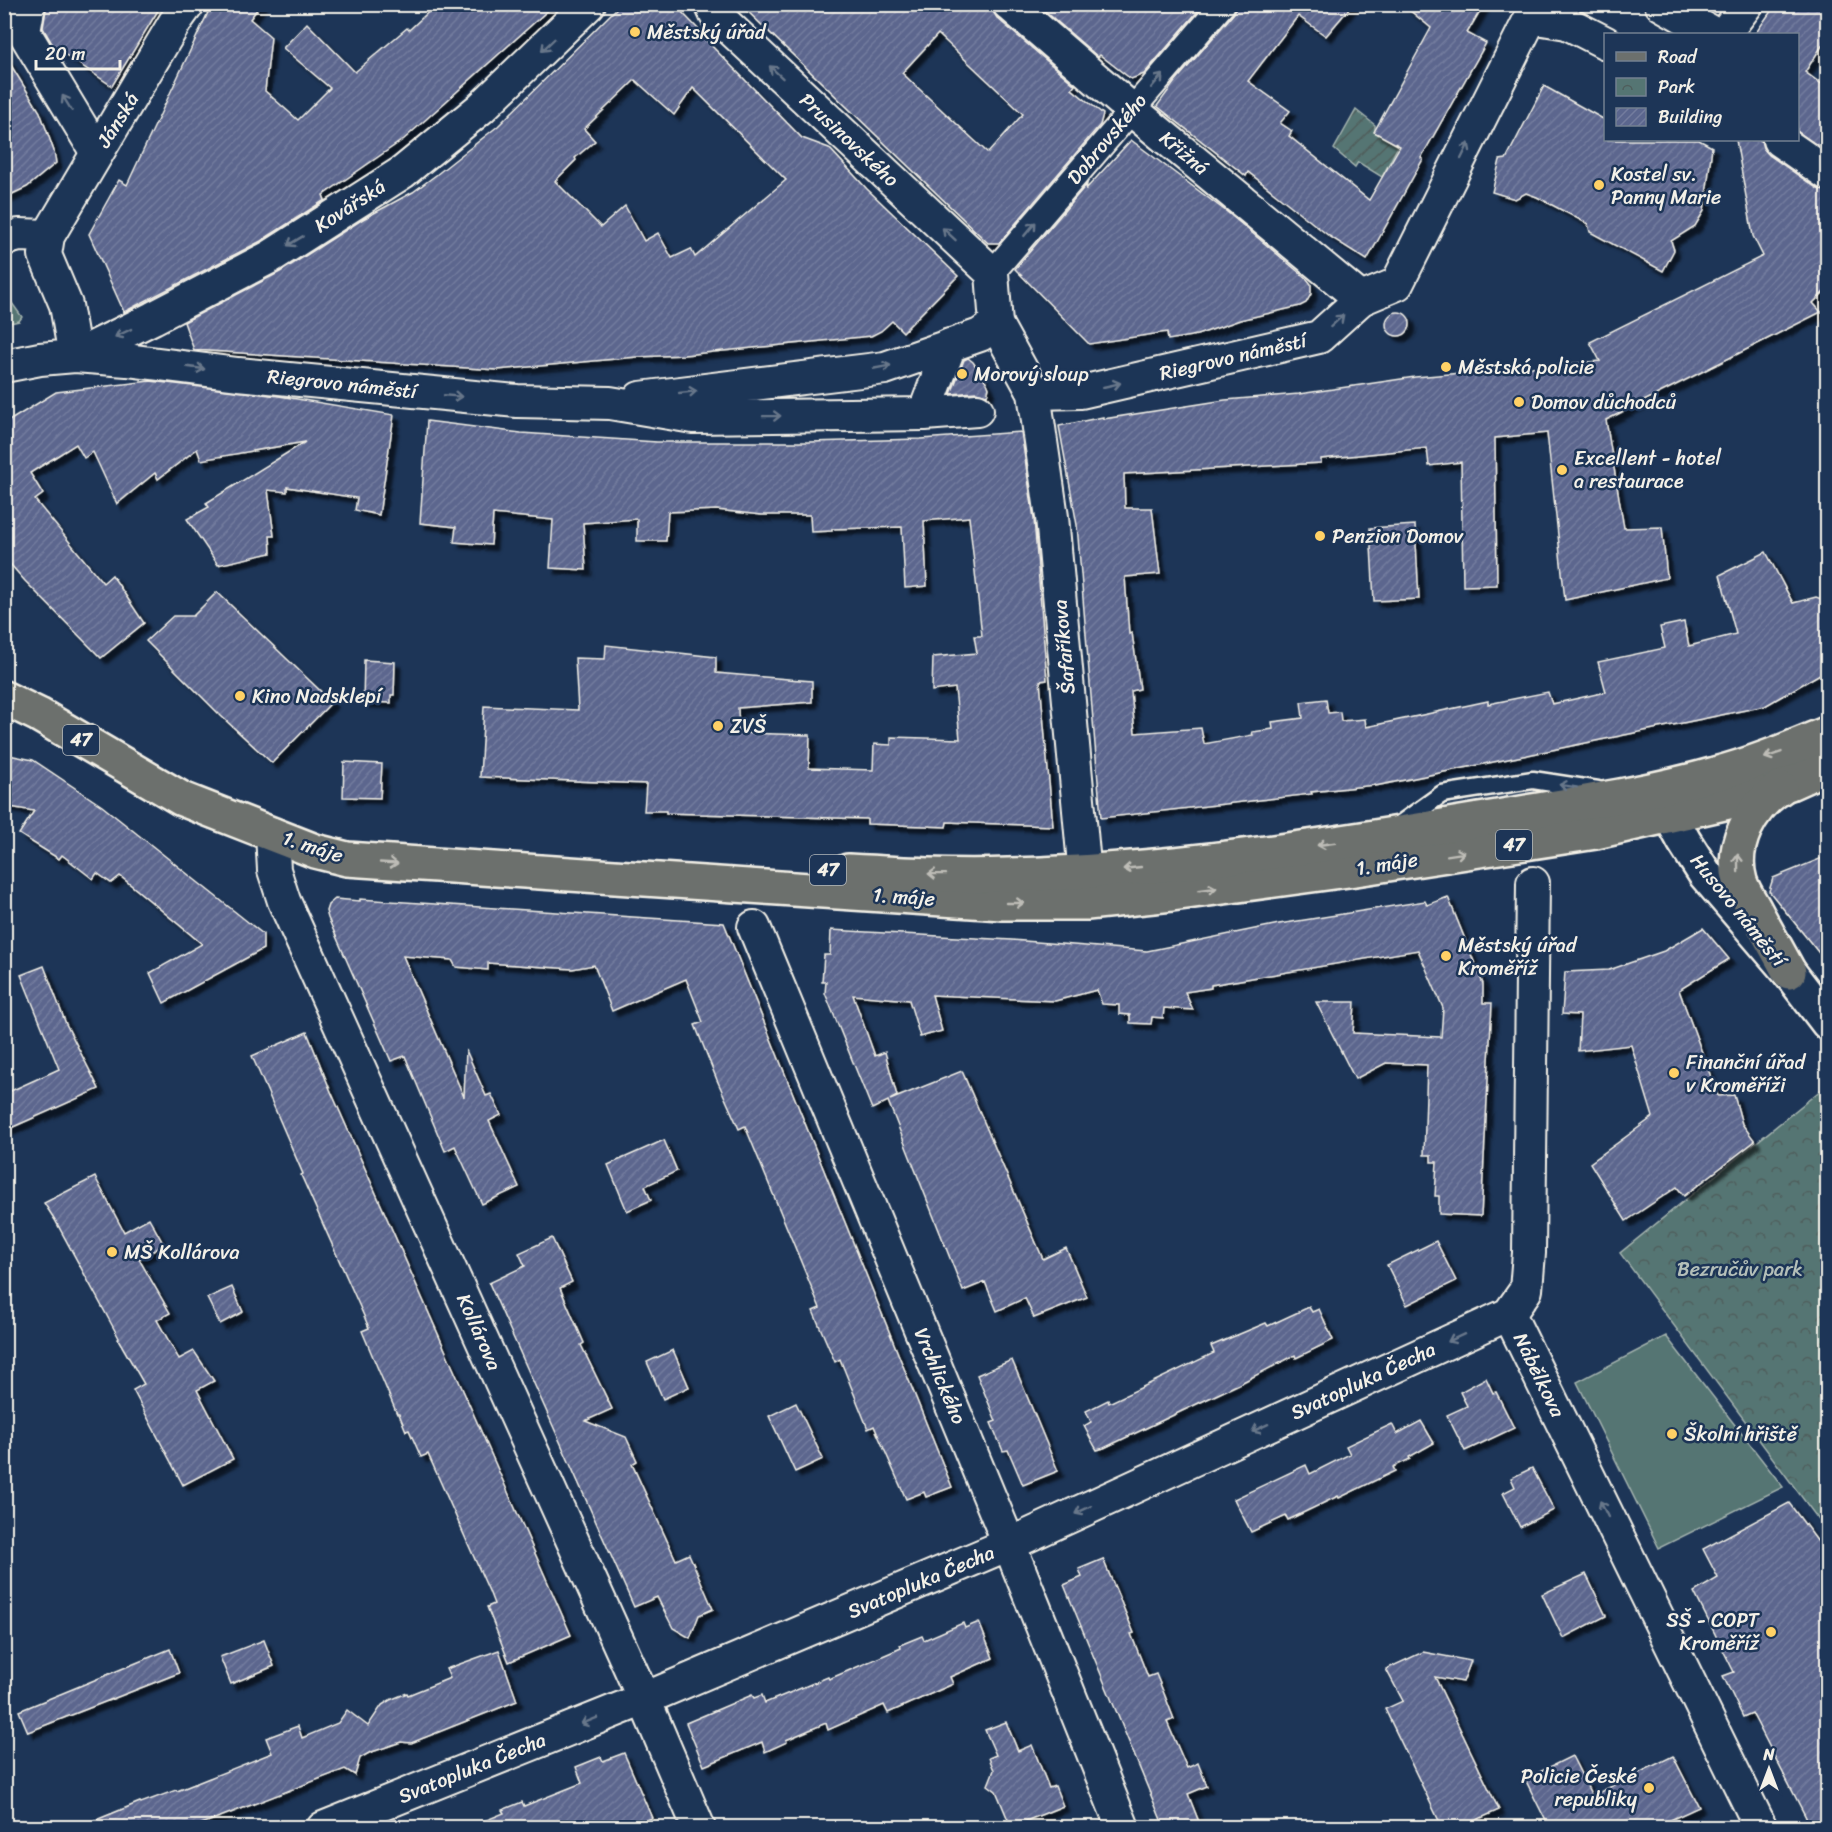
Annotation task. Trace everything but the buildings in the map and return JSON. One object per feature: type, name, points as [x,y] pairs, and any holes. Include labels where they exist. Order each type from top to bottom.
[{"type":"main road","name":"47","points":[[4,698],[39,715],[182,800],[272,834]]},
{"type":"main road","name":"47","points":[[1665,802],[1726,771],[1779,753],[1827,733]]},
{"type":"main road","name":"47","points":[[1665,802],[1729,802],[1791,783],[1827,765]]},
{"type":"main road","points":[[1789,972],[1741,883],[1737,864],[1741,840],[1755,811],[1777,790],[1791,783]]},
{"type":"main road","name":"1. máje","points":[[272,834],[315,851],[347,859],[373,862],[1002,903],[1255,854],[1384,836],[1626,794],[1665,802]]},
{"type":"main road","name":"1. máje","points":[[1086,887],[1172,894],[1356,869],[1596,832],[1665,802]]},
{"type":"main road","name":"Husovo náměstí","points":[[1665,802],[1705,874],[1789,972],[1827,1023]]},
{"type":"street","points":[[29,4],[24,32],[97,153]]},
{"type":"street","name":"Jánská","points":[[48,236],[188,4]]},
{"type":"street","name":"Kovářská","points":[[75,356],[270,257],[403,172],[481,108],[589,4]]},
{"type":"street","name":"Prusinovského","points":[[711,4],[716,15],[992,273]]},
{"type":"street","name":"Křižná","points":[[1009,4],[1132,110],[1361,299]]},
{"type":"street","name":"Dobrovského","points":[[992,273],[1223,4]]},
{"type":"street","points":[[1661,4],[1712,33]]},
{"type":"street","points":[[1725,33],[1747,4]]},
{"type":"street","name":"Riegrovo náměstí","points":[[1034,393],[1081,392],[1319,337],[1361,299],[1397,284],[1537,11],[1567,23],[1604,42]]},
{"type":"street","points":[[1780,141],[1827,174]]},
{"type":"street","points":[[4,239],[19,235],[48,236],[45,255],[66,305],[75,356],[40,359],[4,366]]},
{"type":"street","points":[[992,273],[996,324],[1034,393]]},
{"type":"street","name":"Riegrovo náměstí","points":[[610,403],[885,368],[980,335],[996,324]]},
{"type":"street","points":[[924,414],[950,345]]},
{"type":"street","name":"Riegrovo náměstí","points":[[75,356],[517,401],[610,403],[693,417],[924,414],[976,410]]},
{"type":"street","name":"Šafaříkova","points":[[1034,393],[1052,517],[1086,887]]},
{"type":"street","name":"Kollárova","points":[[272,834],[274,870],[281,894],[644,1699],[699,1827]]},
{"type":"street","name":"Nábělkova","points":[[1533,883],[1529,1253],[1526,1290],[1509,1314],[1761,1827]]},
{"type":"street","name":"Vrchlického","points":[[754,927],[1009,1544],[1123,1827]]},
{"type":"street","name":"Svatopluka Čecha","points":[[323,1827],[644,1699],[1009,1544],[1509,1314]]},
{"type":"green space","points":[[1356,110],[1375,125],[1375,132],[1398,146],[1382,177],[1358,162],[1355,167],[1334,149]]},
{"type":"green space","points":[[4,292],[22,317],[19,321],[5,324]]},
{"type":"green space","name":"Bezručův park","points":[[1827,1085],[1827,1531],[1620,1253]]},
{"type":"green space","name":"Školní hřiště","points":[[1666,1336],[1783,1487],[1659,1548],[1577,1382]]},
{"type":"place","name":"Městský úřad","points":[[635,32]]},
{"type":"place","name":"Kostel sv. Panny Marie","points":[[1599,185]]},
{"type":"place","name":"Městská policie","points":[[1446,367]]},
{"type":"place","name":"Morový sloup","points":[[962,374]]},
{"type":"place","name":"Domov důchodců","points":[[1519,402]]},
{"type":"place","name":"Excellent - hotel a restaurace","points":[[1562,470]]},
{"type":"place","name":"Penzion Domov","points":[[1320,536]]},
{"type":"place","name":"Kino Nadsklepí","points":[[240,696]]},
{"type":"place","name":"ZVŠ","points":[[718,726]]},
{"type":"place","name":"Městský úřad Kroměříž","points":[[1446,956]]},
{"type":"place","name":"Finanční úřad v Kroměříži","points":[[1674,1073]]},
{"type":"place","name":"MŠ Kollárova","points":[[112,1252]]},
{"type":"place","name":"Školní hřiště","points":[[1672,1434]]},
{"type":"place","name":"SŠ - COPT Kroměříž","points":[[1771,1632]]},
{"type":"place","name":"Policie České republiky","points":[[1649,1788]]}]
